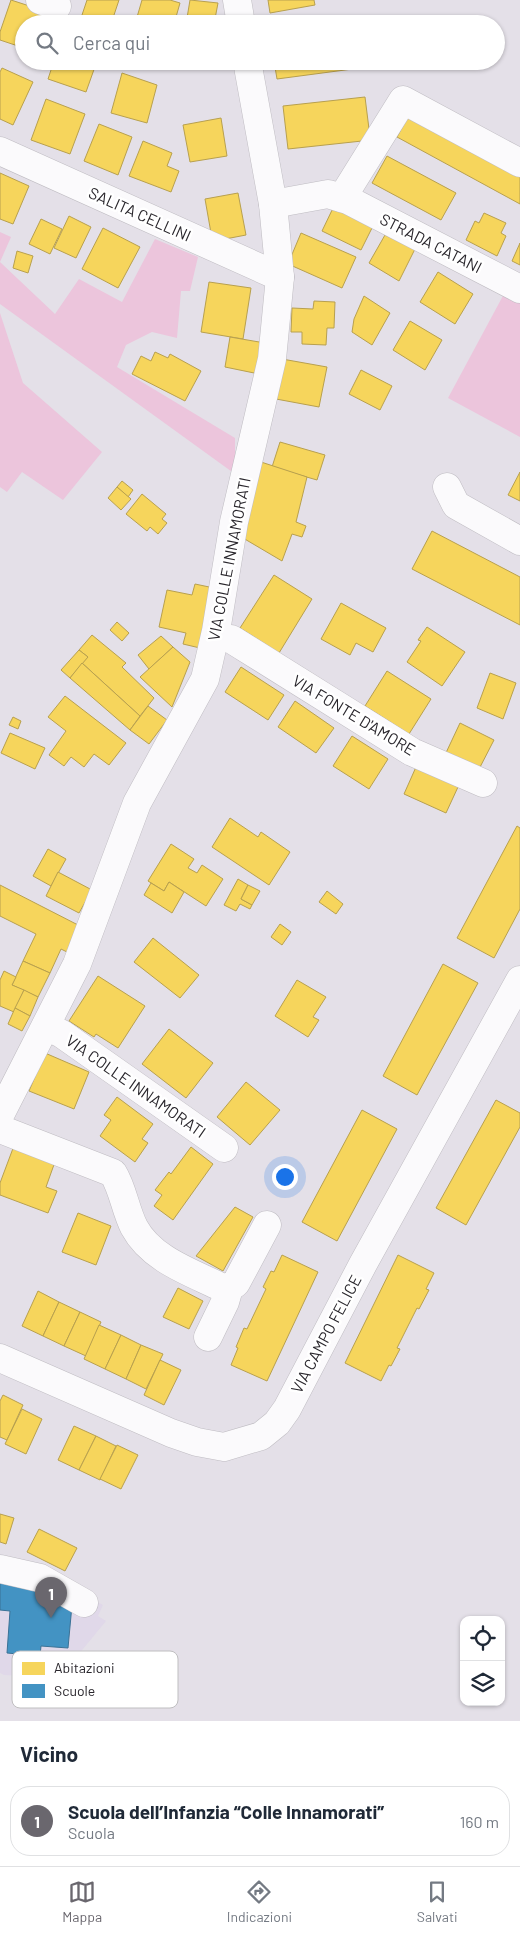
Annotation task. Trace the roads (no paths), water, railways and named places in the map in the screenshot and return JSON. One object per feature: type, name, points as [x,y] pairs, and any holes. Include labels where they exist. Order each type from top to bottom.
[{"type":"street","points":[[237,0],[240,15]]},
{"type":"street","name":"VIA COLLE INNAMORATI","points":[[0,1115],[77,964],[137,803],[205,678],[216,631],[234,522],[272,359],[280,277],[273,204],[249,70]]},
{"type":"street","points":[[342,198],[403,100],[520,163]]},
{"type":"street","name":"SALITA CELLINI","points":[[0,151],[280,277]]},
{"type":"street","name":"STRADA CATANI","points":[[273,204],[328,194],[342,198],[520,289]]},
{"type":"street","points":[[447,487],[456,505],[520,541]]},
{"type":"street","points":[[205,678],[228,647],[230,639],[236,571],[228,564]]},
{"type":"street","name":"VIA FONTE D'AMORE","points":[[230,639],[412,752],[483,783]]},
{"type":"street","name":"VIA CAMPO FELICE","points":[[0,1358],[165,1430],[197,1442],[224,1447],[261,1436],[287,1410],[360,1271],[520,980]]},
{"type":"street","name":"VIA COLLE INNAMORATI","points":[[46,1026],[69,1039],[224,1148]]},
{"type":"street","points":[[0,1129],[113,1173],[119,1183],[122,1199],[134,1227],[151,1249],[173,1264],[221,1287],[229,1288]]},
{"type":"street","points":[[208,1337],[225,1302],[229,1288],[236,1283],[267,1225]]},
{"type":"street","points":[[0,1550],[71,1580]]},
{"type":"street","points":[[0,1569],[40,1578],[84,1604]]},
{"type":"place","name":"Scuola dell’Infanzia “Colle Innamorati”","points":[[51,1618]]}]
